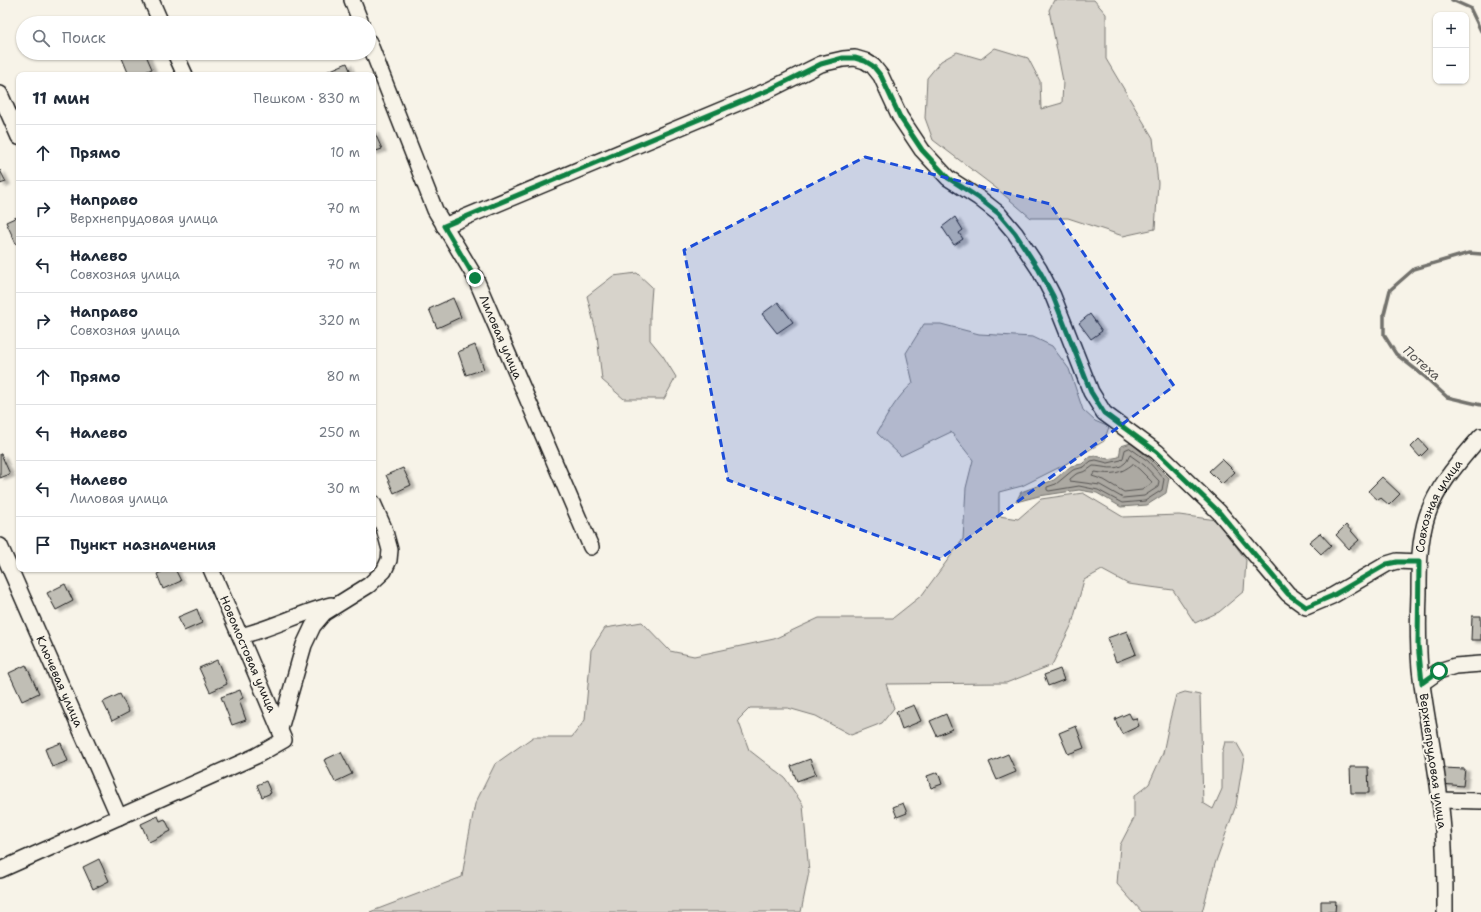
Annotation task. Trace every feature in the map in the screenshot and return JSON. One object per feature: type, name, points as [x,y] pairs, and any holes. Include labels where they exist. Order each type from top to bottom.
[{"type":"street","points":[[151,0],[159,16]]},
{"type":"street","points":[[352,0],[358,16]]},
{"type":"street","name":"Совхозная улица","points":[[444,226],[761,93],[821,64],[843,58],[855,58],[865,61],[873,66],[881,76],[900,117],[922,150],[948,178],[979,198],[998,213],[1015,233],[1039,270],[1053,296],[1091,392],[1104,413],[1157,452],[1219,512],[1288,594],[1306,607],[1332,596],[1387,564],[1397,562],[1419,562],[1427,517],[1435,497],[1450,473],[1481,436]]},
{"type":"street","points":[[178,60],[184,72]]},
{"type":"street","name":"Лиловая улица","points":[[376,60],[435,210],[475,278],[591,547]]},
{"type":"street","points":[[0,94],[16,130]]},
{"type":"street","points":[[0,870],[256,756],[282,735],[304,645],[313,626],[324,613],[337,603],[370,585],[384,570],[389,560],[390,550],[384,528],[376,510]]},
{"type":"street","name":"Ключевая улица","points":[[0,546],[119,817]]},
{"type":"street","name":"Верхнепрудовая улица","points":[[1419,562],[1418,644],[1422,683],[1440,800],[1445,859],[1445,912]]},
{"type":"street","name":"Новомостовая улица","points":[[211,572],[282,735]]},
{"type":"street","points":[[240,636],[257,632],[337,603]]},
{"type":"street","points":[[1422,683],[1439,671],[1455,666],[1481,664]]},
{"type":"street","points":[[1440,800],[1481,801]]},
{"type":"highlighted area","points":[[865,157],[1050,204],[1174,386],[940,559],[728,480],[684,250]]},
{"type":"shaded area","points":[[1054,0],[1094,0],[1106,14],[1106,59],[1153,138],[1158,183],[1155,229],[1123,236],[1068,218],[1031,218],[996,188],[933,140],[925,118],[927,78],[941,61],[957,52],[981,59],[995,48],[1028,58],[1040,81],[1041,109],[1062,103],[1063,81],[1049,10]]},
{"type":"shaded area","points":[[637,273],[652,287],[650,340],[663,356],[676,377],[664,399],[624,399],[602,380],[597,335],[587,296],[613,276]]},
{"type":"shaded area","points":[[924,324],[941,324],[979,334],[1033,337],[1052,346],[1069,369],[1083,410],[1095,421],[1109,427],[1104,441],[1064,465],[1022,486],[999,492],[999,516],[1018,519],[1041,499],[1083,493],[1123,517],[1179,515],[1217,520],[1246,560],[1244,591],[1219,612],[1195,623],[1173,590],[1128,584],[1102,570],[1084,580],[1072,624],[1052,665],[1006,683],[886,684],[894,708],[882,723],[851,735],[816,716],[788,708],[750,708],[738,720],[749,750],[785,778],[803,805],[809,872],[801,912],[370,912],[462,877],[475,804],[495,764],[533,737],[572,737],[585,720],[591,650],[605,628],[642,622],[670,651],[694,656],[774,639],[819,618],[893,618],[922,595],[963,539],[966,488],[973,460],[951,432],[901,456],[877,433],[897,400],[913,383],[906,353]]},
{"type":"shaded area","points":[[1185,692],[1200,695],[1203,803],[1213,809],[1222,789],[1222,753],[1225,742],[1236,742],[1244,756],[1236,805],[1215,864],[1202,912],[1142,912],[1117,884],[1120,845],[1134,818],[1134,796],[1149,784],[1163,753],[1176,695]]},
{"type":"water","points":[[1131,443],[1169,478],[1166,493],[1147,505],[1121,507],[1097,493],[1079,490],[1039,496],[1016,502],[1021,492],[1054,480],[1071,466],[1082,464],[1089,457],[1096,456],[1108,459],[1119,457],[1121,446]]},
{"type":"building","points":[[123,60],[148,60],[152,69],[145,72],[128,72]]},
{"type":"building","points":[[347,63],[351,72],[326,72]]},
{"type":"building","points":[[376,136],[382,149],[376,151]]},
{"type":"building","points":[[0,170],[6,182],[0,184]]},
{"type":"building","points":[[16,217],[16,244],[6,222]]},
{"type":"building","points":[[955,217],[963,230],[959,233],[963,239],[954,245],[942,227]]},
{"type":"building","points":[[453,298],[461,317],[437,328],[429,309]]},
{"type":"building","points":[[778,302],[793,322],[777,333],[762,314]]},
{"type":"building","points":[[1090,314],[1102,331],[1091,339],[1079,323]]},
{"type":"building","points":[[475,345],[484,369],[466,375],[458,352]]},
{"type":"building","points":[[1419,439],[1428,449],[1420,457],[1411,447]]},
{"type":"building","points":[[0,454],[10,474],[0,478]]},
{"type":"building","points":[[1222,459],[1235,472],[1222,484],[1209,471]]},
{"type":"building","points":[[403,468],[411,485],[394,493],[386,475]]},
{"type":"building","points":[[1382,477],[1400,494],[1389,505],[1381,498],[1378,500],[1368,491]]},
{"type":"building","points":[[1346,525],[1359,540],[1349,549],[1336,535]]},
{"type":"building","points":[[1320,533],[1331,545],[1321,554],[1309,542]]},
{"type":"building","points":[[161,572],[176,572],[181,581],[163,589],[157,574]]},
{"type":"building","points":[[65,584],[73,601],[56,610],[47,593]]},
{"type":"building","points":[[197,609],[202,623],[184,631],[178,617]]},
{"type":"building","points":[[1472,616],[1481,616],[1481,640],[1471,640]]},
{"type":"building","points":[[1127,631],[1136,654],[1116,662],[1107,638]]},
{"type":"building","points":[[217,660],[227,684],[210,692],[199,668]]},
{"type":"building","points":[[26,665],[39,693],[22,701],[9,673]]},
{"type":"building","points":[[1060,669],[1064,680],[1048,686],[1044,675]]},
{"type":"building","points":[[240,690],[243,698],[239,700],[246,720],[232,725],[221,697]]},
{"type":"building","points":[[120,694],[129,712],[112,721],[103,702]]},
{"type":"building","points":[[914,705],[921,721],[902,729],[896,712]]},
{"type":"building","points":[[1129,713],[1132,719],[1136,718],[1139,726],[1122,734],[1115,719]]},
{"type":"building","points":[[946,714],[952,729],[937,736],[930,721]]},
{"type":"building","points":[[1076,726],[1084,748],[1068,754],[1059,733]]},
{"type":"building","points":[[61,743],[68,761],[52,767],[45,749]]},
{"type":"building","points":[[341,752],[352,774],[335,782],[324,760]]},
{"type":"building","points":[[1008,754],[1016,772],[997,780],[989,762]]},
{"type":"building","points":[[810,759],[816,774],[797,781],[791,766]]},
{"type":"building","points":[[1350,767],[1368,767],[1369,793],[1351,793]]},
{"type":"building","points":[[1443,768],[1465,769],[1463,786],[1442,784]]},
{"type":"building","points":[[938,772],[942,784],[931,788],[927,776]]},
{"type":"building","points":[[266,781],[271,793],[262,797],[257,785]]},
{"type":"building","points":[[903,803],[907,813],[897,817],[893,807]]},
{"type":"building","points":[[158,816],[160,821],[165,819],[171,831],[149,842],[141,824]]},
{"type":"building","points":[[99,859],[109,881],[93,889],[83,867]]},
{"type":"building","points":[[1321,901],[1336,901],[1335,912],[1321,912]]},
{"type":"waterway","name":"Потеха","points":[[1452,0],[1470,8],[1481,31]]},
{"type":"waterway","name":"Потеха","points":[[1481,254],[1469,253],[1414,269],[1390,290],[1384,314],[1384,335],[1396,354],[1424,376],[1447,397],[1481,405]]},
{"type":"route","points":[[475,278],[444,226],[769,90],[821,64],[843,58],[855,58],[865,61],[873,66],[881,76],[900,117],[922,150],[948,178],[979,198],[998,213],[1015,233],[1039,270],[1053,296],[1091,392],[1104,413],[1157,452],[1219,512],[1288,594],[1306,607],[1332,596],[1387,564],[1397,562],[1419,562],[1418,644],[1422,683],[1439,671]]}]
